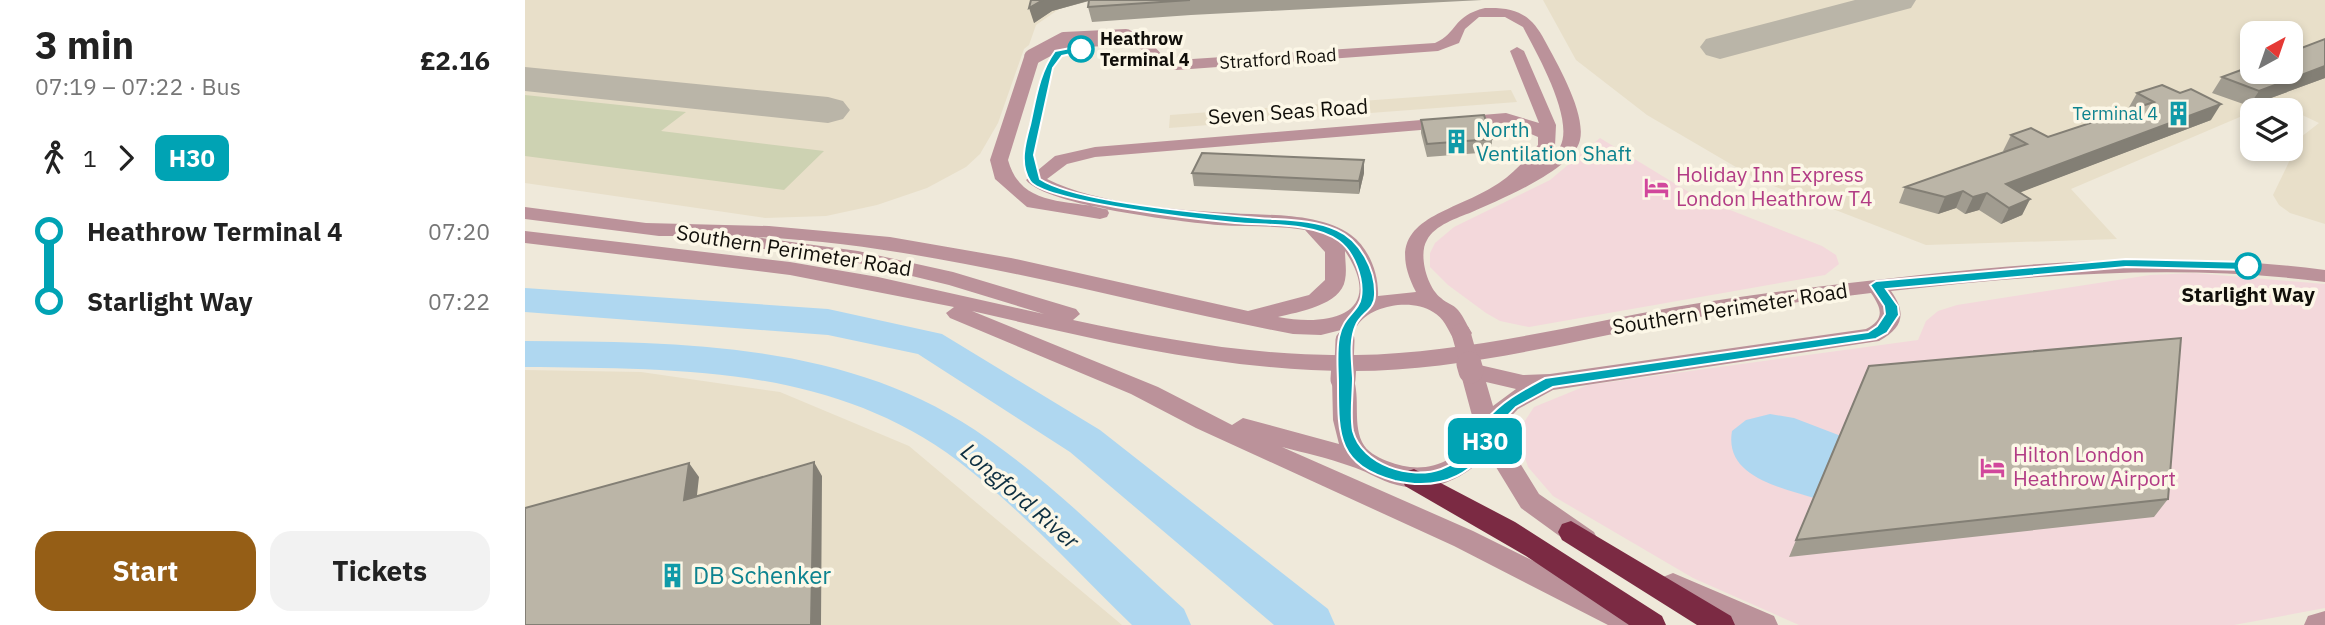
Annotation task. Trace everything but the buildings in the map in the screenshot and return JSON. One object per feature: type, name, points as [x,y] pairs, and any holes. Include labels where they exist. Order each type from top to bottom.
[{"type":"highway","points":[[1414,479],[1477,512],[1553,558],[1652,625]]},
{"type":"highway","points":[[1571,532],[1721,625]]},
{"type":"street","name":"Stratford Road","points":[[1353,323],[1368,283],[1353,248],[1331,231],[1303,225],[1229,219],[1084,212],[1034,202],[1011,187],[1004,179],[999,160],[1032,57],[1046,46],[1078,37],[1126,37],[1150,48],[1159,62],[1177,65],[1316,56],[1438,47],[1454,40],[1457,28],[1465,18],[1482,13],[1515,16],[1529,24],[1574,126],[1570,147],[1558,159],[1535,174],[1439,220],[1417,237],[1412,255],[1415,272],[1432,303]]},
{"type":"street","points":[[1504,188],[1546,146],[1549,136],[1536,89],[1517,51]]},
{"type":"street","name":"Seven Seas Road","points":[[1229,219],[1084,198],[1050,190],[1035,180],[1050,166],[1073,156],[1208,141],[1506,118],[1534,127],[1549,136]]},
{"type":"street","name":"Southern Perimeter Road","points":[[525,213],[858,257],[953,279],[1177,351]]},
{"type":"street","points":[[1247,317],[1300,307],[1316,300],[1335,282],[1335,251],[1324,237],[1303,225]]},
{"type":"street","points":[[647,228],[745,228],[955,254],[1293,327],[1321,328],[1353,323],[1391,300],[1432,303],[1449,313],[1461,333],[1488,431],[1530,501],[1571,532],[1680,589],[1764,625]]},
{"type":"street","name":"Southern Perimeter Road","points":[[525,237],[769,264],[883,285],[1177,351],[1308,363],[1411,359],[1568,337],[1675,314],[1876,285],[2126,263],[2214,264],[2325,276]]},
{"type":"street","points":[[883,285],[983,323],[1139,389],[1260,433],[1360,459],[1387,472],[1414,479],[1442,476],[1464,465],[1510,403],[1550,382]]},
{"type":"street","points":[[1471,371],[1523,383],[1550,382],[1871,336],[1882,330],[1892,315],[1891,306],[1876,285]]},
{"type":"street","points":[[1353,323],[1343,379],[1346,431],[1360,459]]},
{"type":"street","points":[[1139,389],[1195,419],[1429,523],[1560,585],[1635,625]]},
{"type":"street","points":[[2318,625],[2325,624]]},
{"type":"shaded area","points":[[525,0],[1093,0],[1062,7],[1036,25],[1029,45],[1024,49],[998,123],[980,154],[966,167],[927,188],[877,205],[826,216],[765,218],[525,183]]},
{"type":"shaded area","points":[[1543,0],[2325,0],[2325,224],[2290,213],[2279,205],[2273,195],[2289,161],[2303,161],[2303,135],[2319,123],[2303,115],[2303,98],[2240,98],[2240,117],[2071,189],[2117,239],[1926,245],[1758,180],[1647,115],[1576,60]]},
{"type":"shaded area","points":[[1511,90],[1517,102],[1169,128],[1170,115]]},
{"type":"shaded area","points":[[1600,138],[1697,197],[1822,246],[1836,255],[1839,264],[1825,275],[1529,327],[1500,321],[1486,313],[1448,285],[1430,267],[1430,253],[1435,243],[1454,227],[1550,180]]},
{"type":"shaded area","points":[[2194,273],[2325,284],[2325,608],[2234,625],[1799,625],[1693,578],[1553,496],[1528,467],[1517,433],[1534,407],[1588,385],[1918,340],[1926,321],[1938,311],[1957,305],[2150,275]]},
{"type":"shaded area","points":[[525,370],[641,372],[780,392],[909,446],[1122,625],[525,625]]},
{"type":"green space","points":[[525,95],[686,112],[661,131],[824,151],[784,190],[525,156]]},
{"type":"water","points":[[1770,414],[1794,418],[1841,436],[1814,498],[1757,478],[1745,470],[1737,459],[1732,447],[1732,431],[1746,420]]},
{"type":"waterway","points":[[525,300],[828,322],[929,343],[1085,441],[1310,625]]},
{"type":"waterway","name":"Longford River","points":[[525,354],[634,355],[751,363],[877,395],[928,421],[973,450],[1017,487],[1166,625]]},
{"type":"taxiway","points":[[1720,47],[1898,0]]},
{"type":"taxiway","points":[[525,79],[828,110]]},
{"type":"bus line","name":"H30","points":[[1081,49],[1059,53],[1048,68],[1028,155],[1035,180],[1050,190],[1084,198],[1229,219],[1303,225],[1331,231],[1343,238],[1353,248],[1365,270],[1369,296],[1365,308],[1350,321],[1345,340],[1343,379],[1346,431],[1360,459],[1387,472],[1414,479],[1442,476],[1464,465],[1489,435],[1487,428],[1510,403],[1550,382],[1596,373],[1871,336],[1882,330],[1892,315],[1891,306],[1876,285],[2126,263],[2248,266]]},
{"type":"place","name":"Heathrow Terminal 4","points":[[1081,49]]},
{"type":"place","name":"Terminal 4","points":[[2178,114]]},
{"type":"place","name":"North Ventilation Shaft","points":[[1456,142]]},
{"type":"place","name":"Holiday Inn Express London Heathrow T4","points":[[1656,187]]},
{"type":"place","name":"Starlight Way","points":[[2248,266]]},
{"type":"place","name":"Hilton London Heathrow Airport","points":[[1993,467]]},
{"type":"place","name":"DB Schenker","points":[[673,576]]}]
